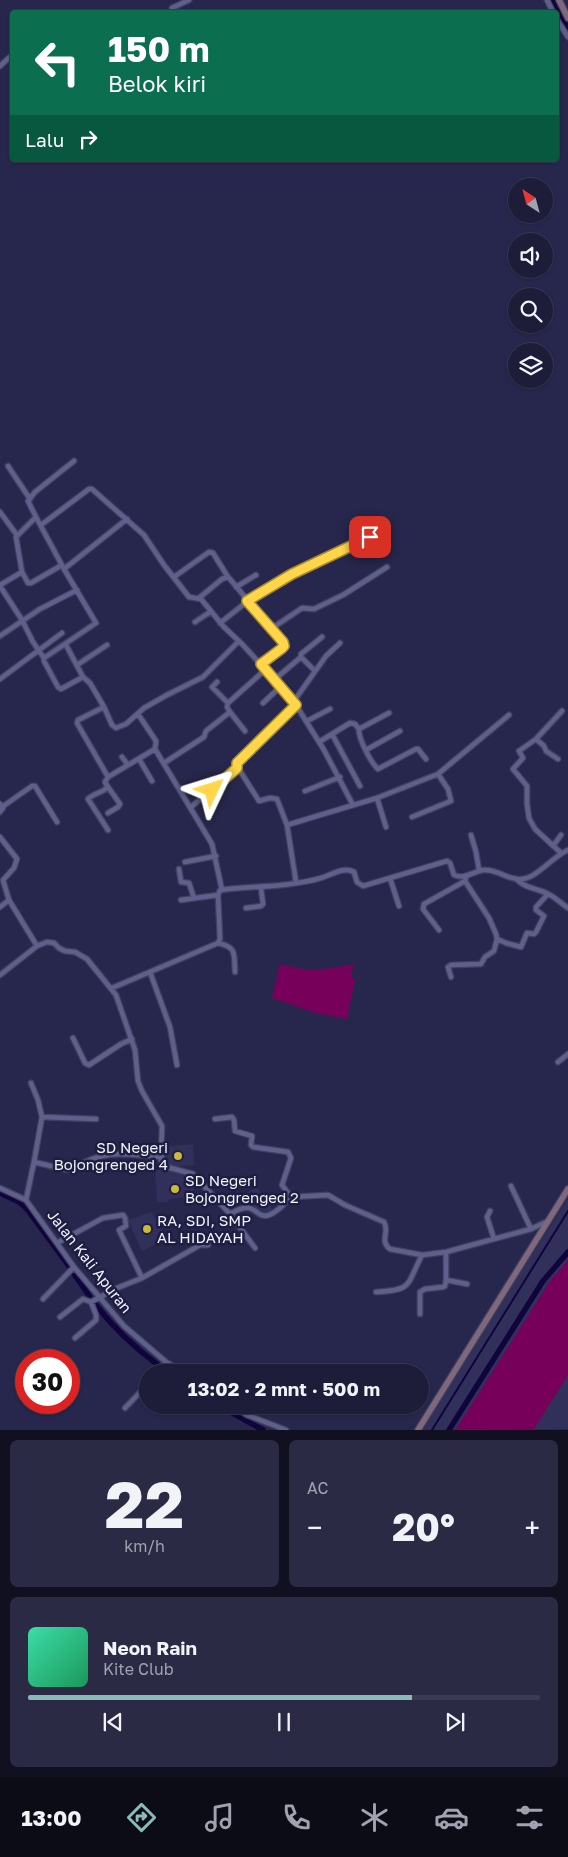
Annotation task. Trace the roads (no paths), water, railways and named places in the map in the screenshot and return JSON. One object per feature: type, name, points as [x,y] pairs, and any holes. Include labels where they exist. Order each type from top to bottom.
[{"type":"main road","points":[[558,0],[561,16]]},
{"type":"main road","points":[[418,1430],[568,1189]]},
{"type":"street","points":[[172,8],[189,0]]},
{"type":"street","points":[[561,16],[568,37]]},
{"type":"street","points":[[0,66],[10,57]]},
{"type":"street","points":[[44,658],[96,623],[28,502],[35,492],[74,461]]},
{"type":"street","points":[[8,466],[30,499]]},
{"type":"street","points":[[41,525],[90,488],[144,535],[189,598],[199,598],[222,579],[228,577]]},
{"type":"street","points":[[0,512],[17,535],[22,572],[28,583],[63,567],[127,519]]},
{"type":"street","points":[[17,535],[36,517]]},
{"type":"street","points":[[220,623],[247,601],[292,574],[370,537]]},
{"type":"street","points":[[174,577],[209,552],[213,553],[228,577],[283,642],[284,646],[261,664]]},
{"type":"street","points":[[271,629],[302,608],[314,609],[343,595],[388,567]]},
{"type":"street","points":[[22,572],[0,586],[44,658],[58,687],[61,689],[83,677]]},
{"type":"street","points":[[236,587],[256,575]]},
{"type":"street","points":[[0,636],[40,609],[77,590]]},
{"type":"street","points":[[199,598],[295,703],[340,777],[353,805]]},
{"type":"street","points":[[195,622],[210,612]]},
{"type":"street","points":[[0,679],[62,633]]},
{"type":"street","points":[[274,680],[322,637]]},
{"type":"street","points":[[66,645],[83,677],[90,683],[104,706],[112,725],[116,728],[126,724],[144,708],[203,677],[239,641]]},
{"type":"street","points":[[296,882],[287,825],[277,799],[270,798],[259,801],[237,768],[237,763],[295,703],[326,656],[340,643]]},
{"type":"street","points":[[77,664],[107,645]]},
{"type":"street","points":[[301,657],[315,671]]},
{"type":"street","points":[[228,703],[265,670]]},
{"type":"street","points":[[218,682],[212,687],[228,703],[227,707],[230,712],[245,731]]},
{"type":"street","points":[[263,703],[280,687]]},
{"type":"street","points":[[104,706],[78,720],[77,723],[108,777]]},
{"type":"street","points":[[307,721],[330,709]]},
{"type":"street","points":[[561,852],[535,829],[529,818],[527,786],[513,769],[523,758],[519,751],[536,739],[562,711]]},
{"type":"street","points":[[164,762],[204,737],[206,731],[230,712]]},
{"type":"street","points":[[359,729],[389,713]]},
{"type":"street","points":[[138,714],[156,741],[155,749],[206,833],[216,856],[222,890]]},
{"type":"street","points":[[287,825],[377,798],[438,774],[508,715]]},
{"type":"street","points":[[319,742],[350,723],[355,724],[359,729],[359,734],[366,750],[378,769],[416,749],[426,759]]},
{"type":"street","points":[[366,750],[400,731]]},
{"type":"street","points":[[332,734],[360,786]]},
{"type":"street","points":[[536,739],[544,746],[546,751],[558,759]]},
{"type":"street","points":[[108,813],[120,805],[105,782],[108,777],[155,749]]},
{"type":"street","points":[[122,757],[128,766]]},
{"type":"street","points":[[139,759],[152,780]]},
{"type":"street","points":[[191,807],[237,768]]},
{"type":"street","points":[[412,817],[451,801],[448,789],[438,774]]},
{"type":"street","points":[[305,791],[340,777]]},
{"type":"street","points":[[1,808],[34,786],[57,822]]},
{"type":"street","points":[[108,787],[88,799],[108,830]]},
{"type":"street","points":[[377,798],[386,827]]},
{"type":"street","points":[[553,846],[561,834]]},
{"type":"street","points":[[471,835],[479,870]]},
{"type":"street","points":[[0,837],[17,859],[14,868],[3,880],[5,889],[9,900],[37,946]]},
{"type":"street","points":[[439,930],[422,910],[424,904],[479,870],[492,870],[516,879],[525,879],[561,852],[568,850]]},
{"type":"street","points":[[186,862],[216,856]]},
{"type":"street","points":[[218,943],[220,939],[218,892],[222,890],[261,888],[321,878],[348,870],[354,872],[357,882],[363,886],[447,861],[450,863],[454,875],[466,879],[489,918],[497,939],[494,951],[485,957],[481,964],[451,965],[448,967],[451,977]]},
{"type":"street","points":[[179,869],[181,882],[189,883],[194,898]]},
{"type":"street","points":[[390,878],[399,906]]},
{"type":"street","points":[[516,879],[522,885],[548,894],[568,908]]},
{"type":"street","points":[[246,908],[263,904],[261,888]]},
{"type":"street","points":[[0,891],[5,889]]},
{"type":"street","points":[[497,939],[506,944],[523,946],[527,933],[534,934],[536,932],[544,916],[536,910],[536,907],[548,894]]},
{"type":"street","points":[[181,900],[218,895]]},
{"type":"street","points":[[0,906],[9,900]]},
{"type":"street","points":[[0,975],[37,946],[47,942],[54,943],[58,948],[74,952],[87,959],[116,995],[132,1039],[138,1081],[162,1126],[161,1161],[168,1168],[194,1174],[230,1214],[255,1248]]},
{"type":"street","points":[[112,988],[218,943],[229,946],[232,949],[234,972]]},
{"type":"street","points":[[150,972],[170,1027],[177,1065]]},
{"type":"street","points":[[74,1038],[85,1063],[89,1064],[132,1039]]},
{"type":"street","points":[[558,1062],[568,1054]]},
{"type":"street","points":[[0,1188],[26,1200],[42,1117],[31,1083]]},
{"type":"street","points":[[42,1117],[96,1119]]},
{"type":"street","points":[[215,1119],[232,1117],[235,1130],[252,1136],[251,1145],[253,1147],[288,1152],[290,1154],[291,1158],[282,1185],[291,1197]]},
{"type":"street","points":[[34,1162],[68,1170],[104,1154],[162,1157]]},
{"type":"street","points":[[511,1186],[532,1229]]},
{"type":"street","points":[[230,1214],[245,1206],[252,1208],[262,1215],[268,1215],[276,1211],[291,1197],[328,1195],[345,1205],[384,1222],[387,1226],[384,1241],[386,1246],[422,1255],[446,1252],[532,1229],[548,1221]]},
{"type":"street","name":"Jalan Kali Apuran","points":[[26,1200],[74,1267],[124,1326],[169,1364]]},
{"type":"street","points":[[490,1211],[487,1215],[494,1239]]},
{"type":"street","points":[[58,1243],[102,1218],[123,1215],[126,1226],[119,1230],[142,1278]]},
{"type":"street","points":[[60,1317],[82,1299],[91,1302],[142,1278],[200,1244],[208,1244]]},
{"type":"street","points":[[420,1314],[420,1292],[425,1288],[445,1286],[446,1252]]},
{"type":"street","points":[[376,1292],[404,1288],[408,1284],[422,1255]]},
{"type":"street","points":[[43,1299],[74,1267]]},
{"type":"street","points":[[446,1280],[467,1284]]},
{"type":"street","points":[[75,1338],[96,1320],[91,1302]]},
{"type":"street","points":[[125,1408],[139,1393]]},
{"type":"street","points":[[245,1414],[286,1430]]},
{"type":"waterway","points":[[552,0],[558,10]]},
{"type":"waterway","points":[[559,12],[568,27]]},
{"type":"waterway","points":[[0,1193],[19,1202],[27,1209],[69,1266]]},
{"type":"waterway","points":[[432,1430],[568,1211]]},
{"type":"waterway","points":[[449,1430],[543,1281],[568,1252]]},
{"type":"waterway","points":[[74,1274],[90,1297]]},
{"type":"waterway","points":[[95,1304],[124,1336],[157,1364]]},
{"type":"waterway","points":[[234,1414],[263,1430]]},
{"type":"place","name":"SD Negeri Bojongrenged 4","points":[[178,1156]]},
{"type":"place","name":"SD Negeri Bojongrenged 2","points":[[175,1189]]},
{"type":"place","name":"RA, SDI, SMP AL HIDAYAH","points":[[147,1229]]}]
